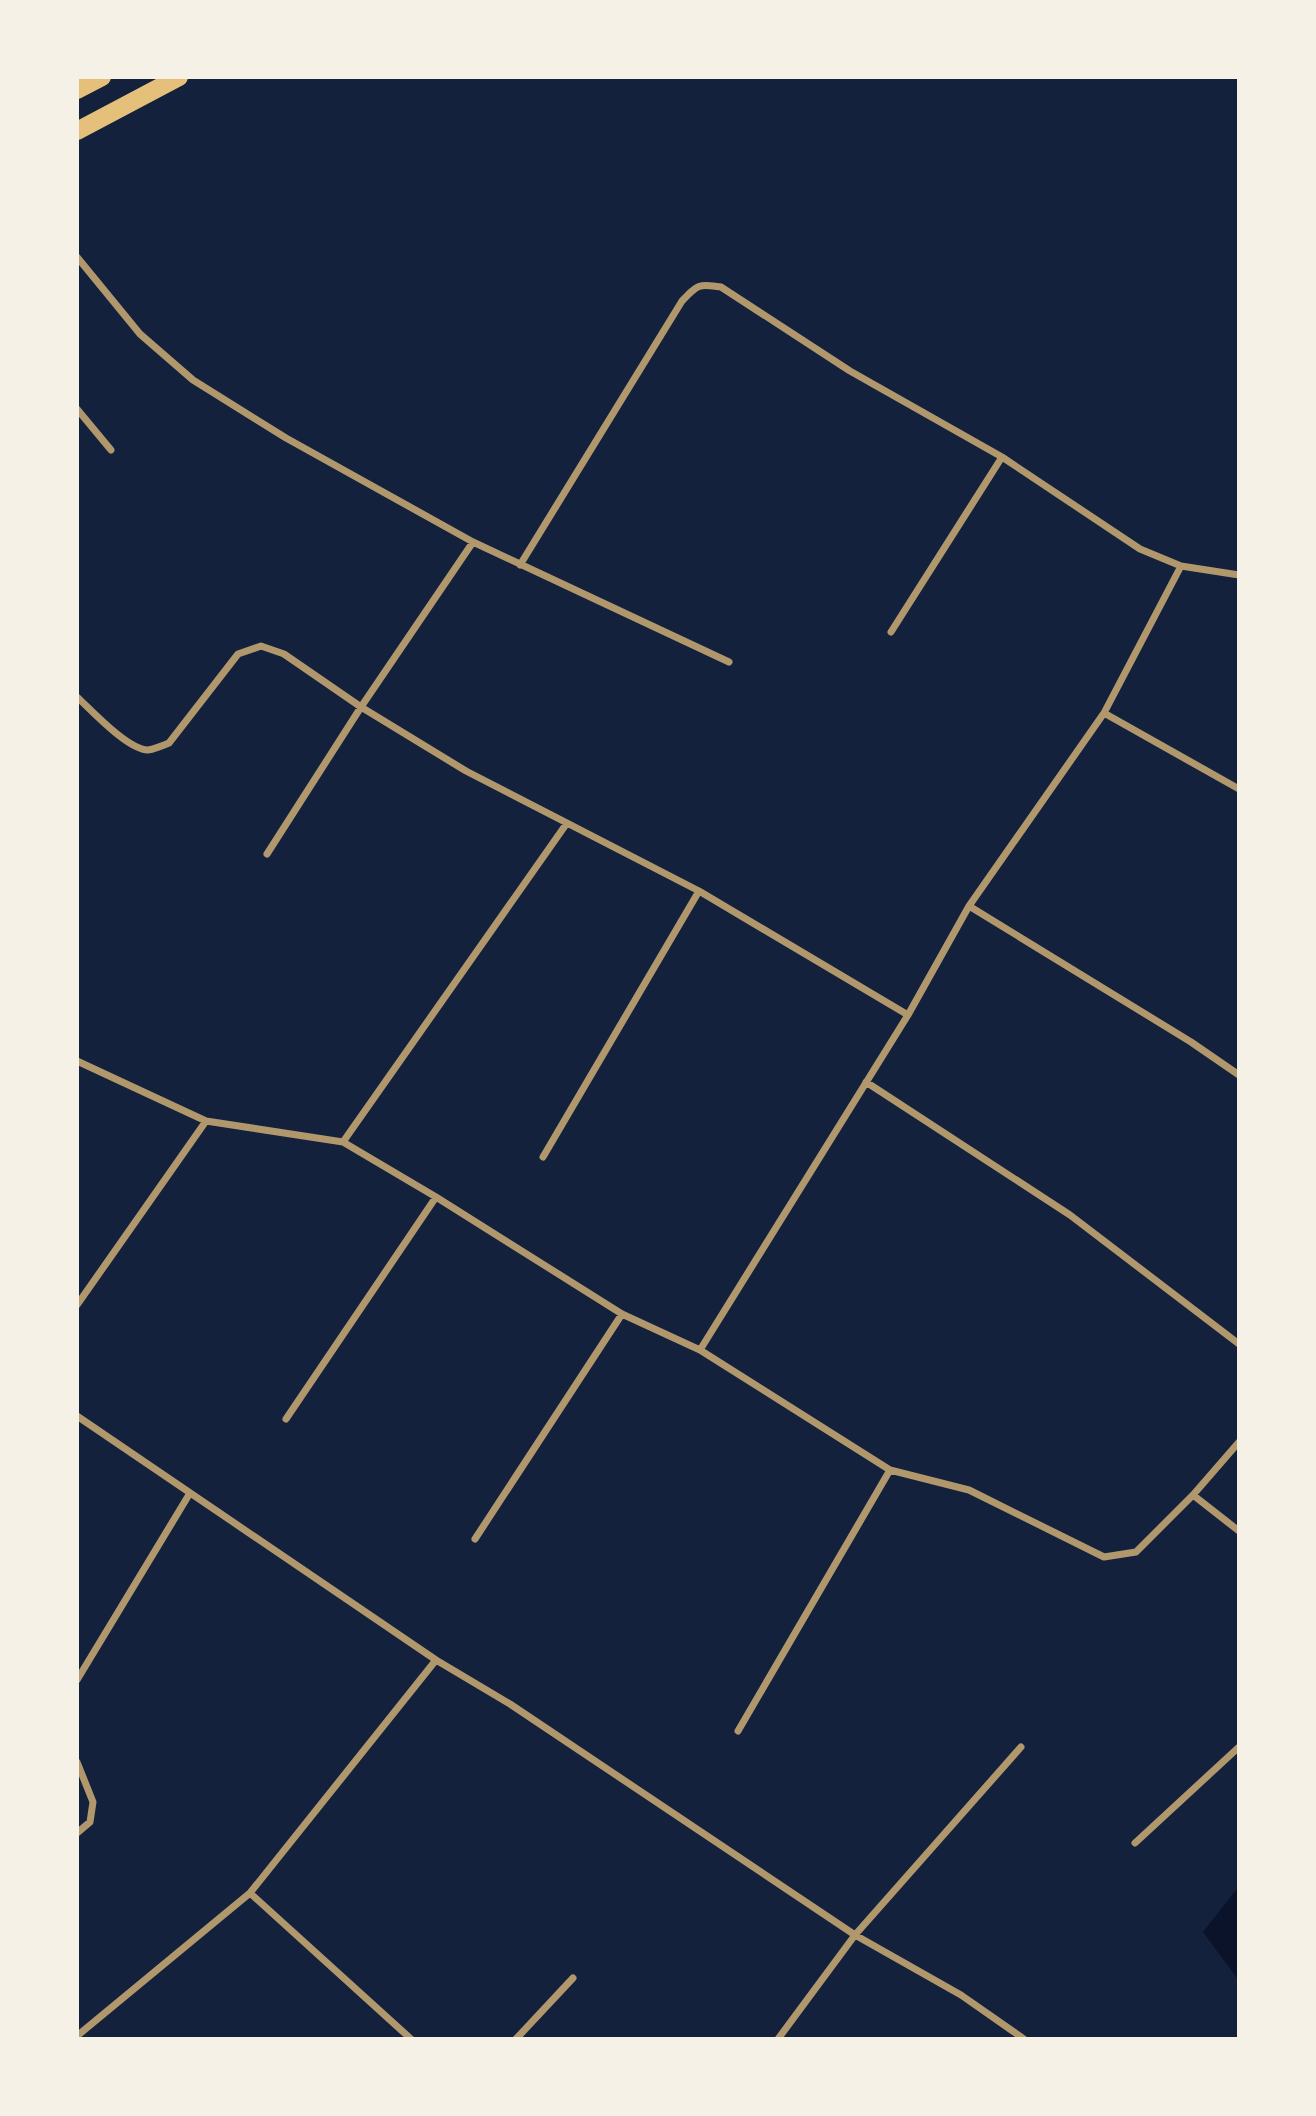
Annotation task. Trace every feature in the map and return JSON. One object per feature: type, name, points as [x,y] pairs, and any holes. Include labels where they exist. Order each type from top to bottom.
[{"type":"main road","points":[[77,90],[102,77]]},
{"type":"main road","points":[[77,131],[179,77]]},
{"type":"street","points":[[77,257],[140,334],[193,380],[286,438],[473,542],[729,662]]},
{"type":"street","points":[[520,565],[682,301],[695,287],[705,284],[721,287],[850,371],[1002,457],[1140,550],[1181,566],[1239,575]]},
{"type":"street","points":[[77,409],[111,450]]},
{"type":"street","points":[[891,632],[1002,457]]},
{"type":"street","points":[[267,854],[361,707],[473,542]]},
{"type":"street","points":[[700,1350],[908,1015],[969,906],[1104,713],[1181,566]]},
{"type":"street","points":[[77,697],[132,746],[146,750],[158,748],[169,743],[238,654],[261,646],[284,654],[361,707],[466,771],[699,891],[908,1015]]},
{"type":"street","points":[[1104,713],[1239,789]]},
{"type":"street","points":[[343,1142],[567,823]]},
{"type":"street","points":[[544,1157],[699,891]]},
{"type":"street","points":[[969,906],[1191,1042],[1239,1075]]},
{"type":"street","points":[[77,1061],[206,1121],[343,1142],[622,1314],[700,1350],[890,1470],[969,1490],[1104,1557],[1136,1552],[1194,1495],[1239,1442]]},
{"type":"street","points":[[866,1082],[1070,1214],[1239,1343]]},
{"type":"street","points":[[77,1305],[206,1121]]},
{"type":"street","points":[[286,1419],[436,1197]]},
{"type":"street","points":[[475,1539],[622,1314]]},
{"type":"street","points":[[77,1416],[436,1660],[510,1704],[855,1935],[961,1995],[1024,2039]]},
{"type":"street","points":[[738,1731],[890,1470]]},
{"type":"street","points":[[77,1680],[190,1493]]},
{"type":"street","points":[[1194,1495],[1239,1531]]},
{"type":"street","points":[[77,2036],[250,1893],[436,1660]]},
{"type":"street","points":[[778,2039],[855,1935],[1021,1747]]},
{"type":"street","points":[[1135,1843],[1239,1747]]},
{"type":"street","points":[[77,1762],[93,1802],[90,1822],[77,1833]]},
{"type":"street","points":[[250,1893],[411,2039]]},
{"type":"street","points":[[516,2039],[573,1978]]},
{"type":"water","points":[[1239,1886],[1239,1981],[1203,1932]]}]
